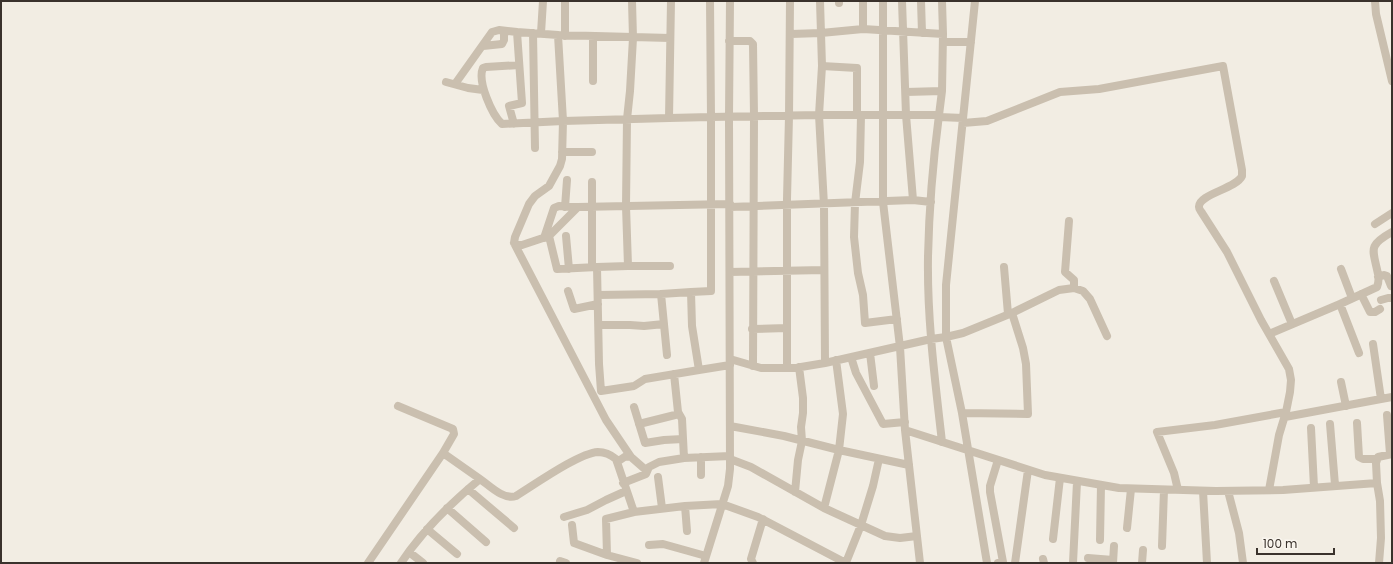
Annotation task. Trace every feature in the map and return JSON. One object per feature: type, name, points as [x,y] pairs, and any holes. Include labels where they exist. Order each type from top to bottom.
[{"type":"street","points":[[535,148],[537,33],[543,1]]},
{"type":"street","points":[[565,1],[562,36],[562,159],[558,172],[549,186],[535,196],[529,204],[515,237],[514,243],[606,420],[632,457],[647,471]]},
{"type":"street","points":[[628,266],[626,206],[627,119],[633,38],[632,1]]},
{"type":"street","points":[[670,118],[671,1]]},
{"type":"street","points":[[598,295],[661,294],[711,291],[710,1]]},
{"type":"street","points":[[649,545],[663,544],[705,560],[728,486],[730,458],[730,1]]},
{"type":"street","points":[[787,368],[787,206],[790,1]]},
{"type":"street","points":[[820,1],[822,66],[819,115],[824,205],[825,363]]},
{"type":"street","points":[[863,1],[863,29]]},
{"type":"street","points":[[883,1],[883,202],[900,347],[905,426],[920,563]]},
{"type":"street","points":[[902,1],[906,115],[913,200]]},
{"type":"street","points":[[921,1],[922,33]]},
{"type":"street","points":[[942,1],[942,91],[931,202],[928,257],[931,339],[942,442]]},
{"type":"street","points":[[975,1],[946,285],[946,337],[969,450],[987,563]]},
{"type":"street","points":[[1375,1],[1376,14],[1392,81]]},
{"type":"street","points":[[790,34],[863,29],[922,33],[971,42]]},
{"type":"street","points":[[455,84],[492,32],[495,31],[562,36],[670,38]]},
{"type":"street","points":[[483,46],[502,44],[504,40],[504,31]]},
{"type":"street","points":[[514,124],[509,106],[522,103],[517,32]]},
{"type":"street","points":[[593,37],[593,81]]},
{"type":"street","points":[[730,41],[752,42],[754,116],[753,366]]},
{"type":"street","points":[[519,65],[486,67],[484,68],[482,75],[483,90],[500,122],[506,125],[563,121],[819,115],[939,116],[963,121],[987,121],[1060,92],[1099,89],[1223,66],[1242,176],[1238,181],[1200,202],[1199,207],[1227,252],[1268,334],[1289,369],[1291,380],[1290,392],[1286,415],[1279,435],[1269,490]]},
{"type":"street","points":[[822,66],[857,68],[860,162],[855,203],[854,238],[858,273],[863,295],[865,323],[897,319]]},
{"type":"street","points":[[446,82],[468,88],[483,90]]},
{"type":"street","points":[[906,92],[942,91]]},
{"type":"street","points":[[562,152],[592,152]]},
{"type":"street","points":[[565,207],[567,180]]},
{"type":"street","points":[[592,182],[594,267],[598,295],[598,364],[601,391],[634,386],[645,379],[699,370],[730,362],[761,368],[799,368],[946,337],[963,333],[1059,290],[1074,288],[1083,291],[1090,300],[1107,336]]},
{"type":"street","points":[[670,266],[557,269],[547,237],[554,208],[559,206],[578,207],[711,204],[730,206],[787,206],[913,200],[931,202]]},
{"type":"street","points":[[514,243],[517,245],[522,245],[547,237],[578,207]]},
{"type":"street","points":[[1375,224],[1392,213]]},
{"type":"street","points":[[1069,221],[1065,272],[1074,280],[1074,288]]},
{"type":"street","points":[[1268,334],[1377,287],[1379,283],[1373,252],[1374,244],[1392,232]]},
{"type":"street","points":[[566,236],[569,269]]},
{"type":"street","points":[[962,413],[1028,414],[1026,364],[1010,313],[1004,267]]},
{"type":"street","points":[[1341,269],[1352,298]]},
{"type":"street","points":[[730,272],[824,270]]},
{"type":"street","points":[[1378,277],[1384,275],[1387,276],[1391,286]]},
{"type":"street","points":[[1274,281],[1292,324]]},
{"type":"street","points":[[568,291],[574,309],[598,304]]},
{"type":"street","points":[[691,292],[692,326],[699,370]]},
{"type":"street","points":[[661,294],[667,355]]},
{"type":"street","points":[[1361,294],[1370,312],[1375,312],[1380,309]]},
{"type":"street","points":[[1381,300],[1392,298]]},
{"type":"street","points":[[1340,304],[1359,353]]},
{"type":"street","points":[[598,325],[644,326],[664,324]]},
{"type":"street","points":[[752,329],[787,328]]},
{"type":"street","points":[[1373,344],[1381,399]]},
{"type":"street","points":[[870,353],[874,386]]},
{"type":"street","points":[[852,357],[856,373],[883,424],[905,426],[942,442],[1028,470],[1060,478],[1101,486],[1131,489],[1203,491],[1269,490],[1377,483]]},
{"type":"street","points":[[824,508],[839,450],[843,414],[836,360]]},
{"type":"street","points":[[795,492],[798,460],[802,441],[803,398],[799,368]]},
{"type":"street","points":[[674,374],[678,412],[682,419],[684,458]]},
{"type":"street","points":[[1341,382],[1346,406]]},
{"type":"street","points":[[1178,490],[1174,473],[1157,432],[1286,415],[1392,397]]},
{"type":"street","points":[[368,563],[443,453],[454,434],[453,429],[398,406]]},
{"type":"street","points":[[634,407],[645,443],[683,439]]},
{"type":"street","points":[[639,424],[680,414]]},
{"type":"street","points":[[1358,422],[1359,457],[1363,459],[1377,459],[1383,455],[1391,454],[1387,415]]},
{"type":"street","points":[[1330,424],[1335,485]]},
{"type":"street","points":[[730,426],[909,465]]},
{"type":"street","points":[[1311,428],[1314,487]]},
{"type":"street","points":[[443,453],[504,496],[511,498],[569,463],[597,452],[610,454],[616,458],[623,483],[634,512]]},
{"type":"street","points":[[617,462],[626,456],[632,457]]},
{"type":"street","points":[[701,457],[701,475]]},
{"type":"street","points":[[623,483],[646,474],[649,466],[660,462],[701,457],[730,458],[751,467],[824,508],[885,536],[900,538],[917,536]]},
{"type":"street","points":[[607,555],[606,519],[634,512],[662,508],[722,504],[763,519],[844,562],[847,560],[861,525],[880,459]]},
{"type":"street","points":[[1377,459],[1377,483],[1381,523],[1379,563]]},
{"type":"street","points":[[998,460],[990,486],[1002,563]]},
{"type":"street","points":[[1015,563],[1028,470]]},
{"type":"street","points":[[658,477],[662,508]]},
{"type":"street","points":[[1053,539],[1060,478]]},
{"type":"street","points":[[401,563],[427,529],[447,508],[480,479]]},
{"type":"street","points":[[1073,563],[1077,482]]},
{"type":"street","points":[[1100,540],[1101,486]]},
{"type":"street","points":[[468,489],[514,528]]},
{"type":"street","points":[[1127,528],[1131,489]]},
{"type":"street","points":[[1162,546],[1164,490]]},
{"type":"street","points":[[564,517],[588,510],[626,491]]},
{"type":"street","points":[[1203,491],[1207,563]]},
{"type":"street","points":[[1228,491],[1239,533],[1243,563]]},
{"type":"street","points":[[977,501],[991,498]]},
{"type":"street","points":[[685,506],[687,531]]},
{"type":"street","points":[[447,508],[486,542]]},
{"type":"street","points":[[753,563],[752,559],[763,519]]},
{"type":"street","points":[[572,526],[574,543],[607,555],[637,563]]},
{"type":"street","points":[[427,529],[457,554]]},
{"type":"street","points":[[1088,558],[1113,561],[1114,546]]},
{"type":"street","points":[[1142,563],[1143,550]]},
{"type":"street","points":[[409,552],[423,563]]}]
